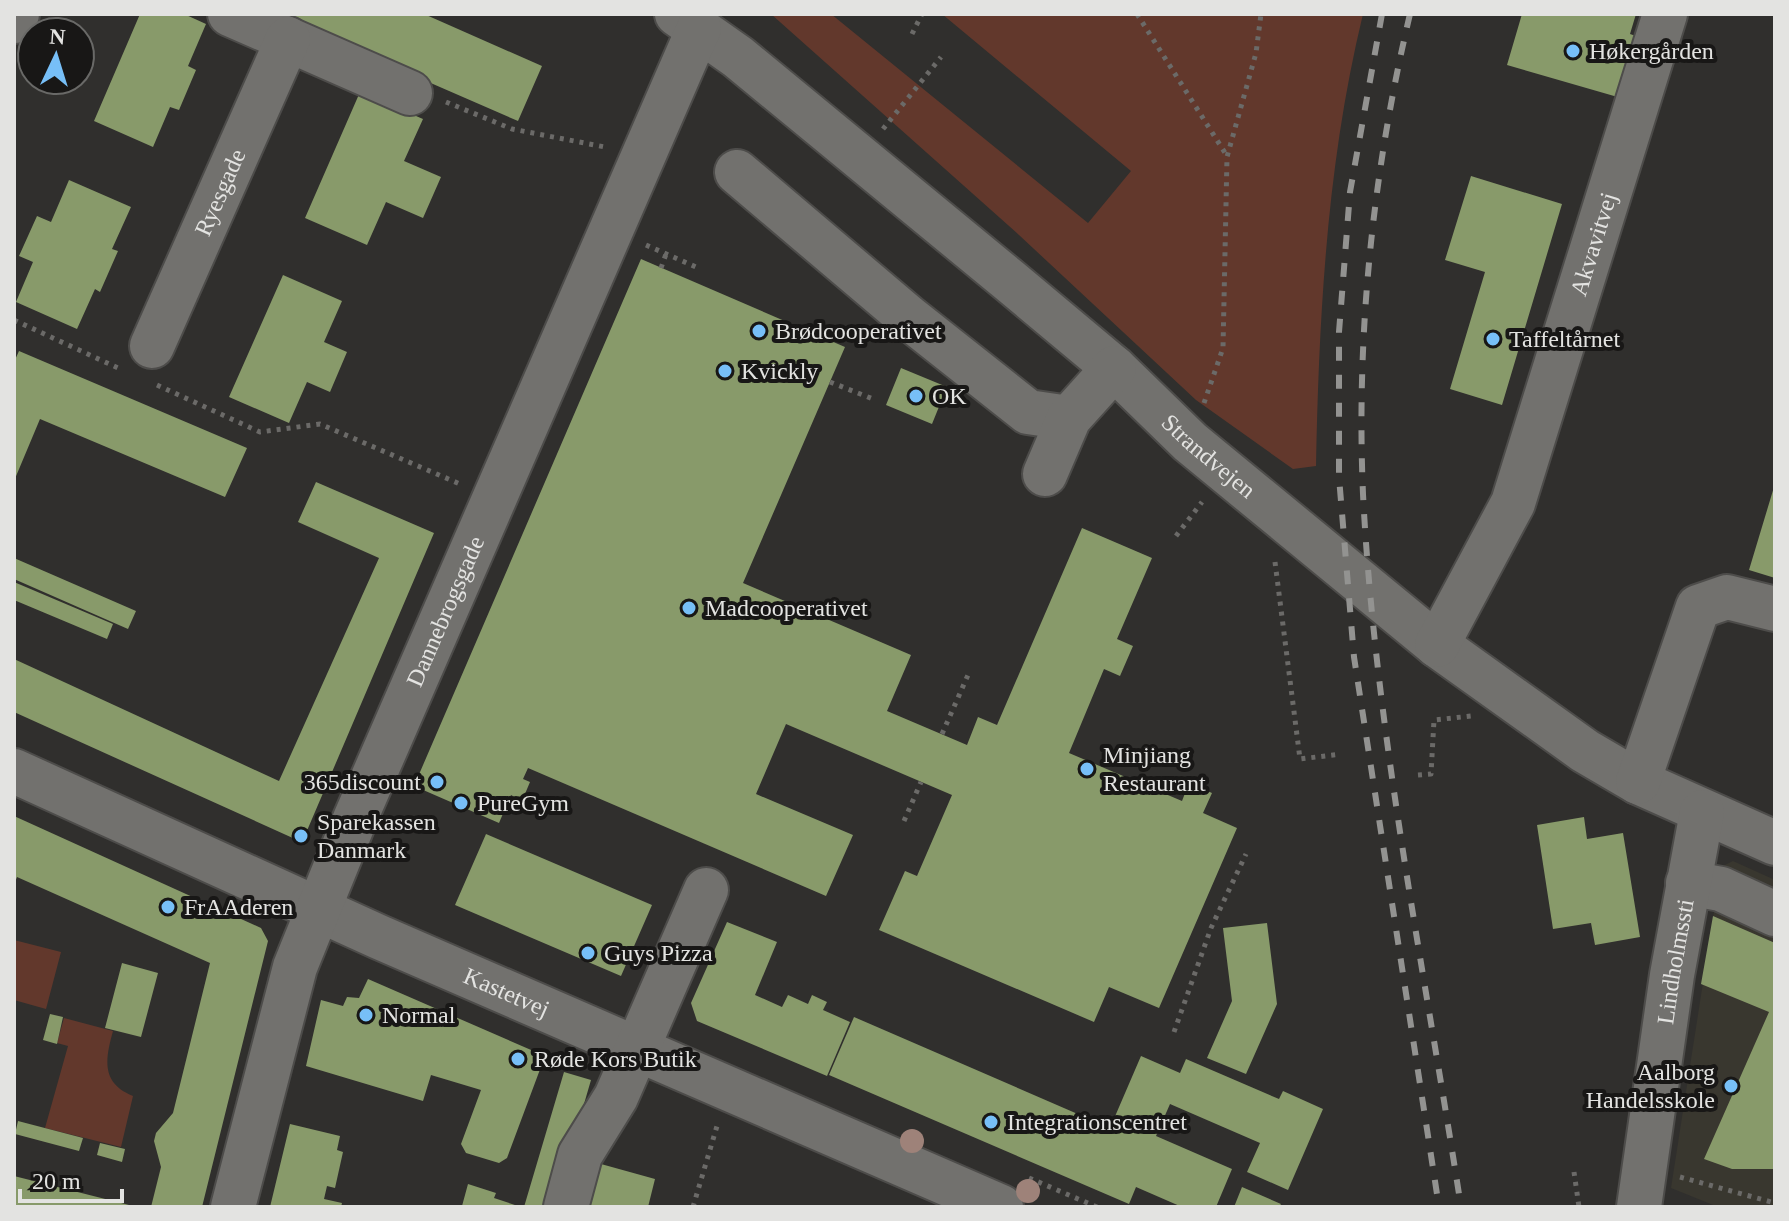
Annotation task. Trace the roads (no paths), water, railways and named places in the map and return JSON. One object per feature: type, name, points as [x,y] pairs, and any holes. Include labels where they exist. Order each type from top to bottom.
[{"type":"street","points":[[14,21],[17,14]]},
{"type":"street","points":[[230,14],[410,93]]},
{"type":"street","name":"Akvavitvej","points":[[1437,645],[1513,503],[1665,14]]},
{"type":"street","name":"Strandvejen","points":[[688,21],[860,158],[1114,368],[1190,442],[1437,645],[1585,751],[1638,782],[1775,843]]},
{"type":"street","name":"Dannebrogsgade","points":[[233,1207],[295,967],[645,155],[688,21]]},
{"type":"street","name":"Ryesgade","points":[[143,367],[288,39]]},
{"type":"street","points":[[737,172],[1028,412],[1069,418]]},
{"type":"street","points":[[1045,474],[1069,418],[1114,368]]},
{"type":"street","points":[[1638,782],[1698,607],[1727,597],[1775,609]]},
{"type":"street","name":"Kastetvej","points":[[14,771],[1001,1207]]},
{"type":"street","name":"Lindholmssti","points":[[1639,1207],[1688,883],[1702,812]]},
{"type":"street","points":[[1688,883],[1721,889],[1775,914]]},
{"type":"street","points":[[566,1207],[580,1155],[616,1097],[706,890]]},
{"type":"railway","points":[[1382,14],[1350,192],[1339,332],[1339,477],[1354,657],[1439,1207]]},
{"type":"railway","points":[[1410,14],[1386,132],[1370,252],[1362,373],[1363,494],[1369,583],[1390,762],[1461,1207]]},
{"type":"place","name":"Høkergården","points":[[1573,51]]},
{"type":"place","name":"Brødcooperativet","points":[[759,331]]},
{"type":"place","name":"Taffeltårnet","points":[[1493,339]]},
{"type":"place","name":"Kvickly","points":[[725,371]]},
{"type":"place","name":"OK","points":[[916,396]]},
{"type":"place","name":"Madcooperativet","points":[[689,608]]},
{"type":"place","name":"Minjiang Restaurant","points":[[1087,769]]},
{"type":"place","name":"365discount","points":[[437,782]]},
{"type":"place","name":"PureGym","points":[[461,803]]},
{"type":"place","name":"Sparekassen Danmark","points":[[301,836]]},
{"type":"place","name":"FrAAderen","points":[[168,907]]},
{"type":"place","name":"Guys Pizza","points":[[588,953]]},
{"type":"place","name":"Normal","points":[[366,1015]]},
{"type":"place","name":"Røde Kors Butik","points":[[518,1059]]},
{"type":"place","name":"Aalborg Handelsskole","points":[[1731,1086]]},
{"type":"place","name":"Integrationscentret","points":[[991,1122]]}]
